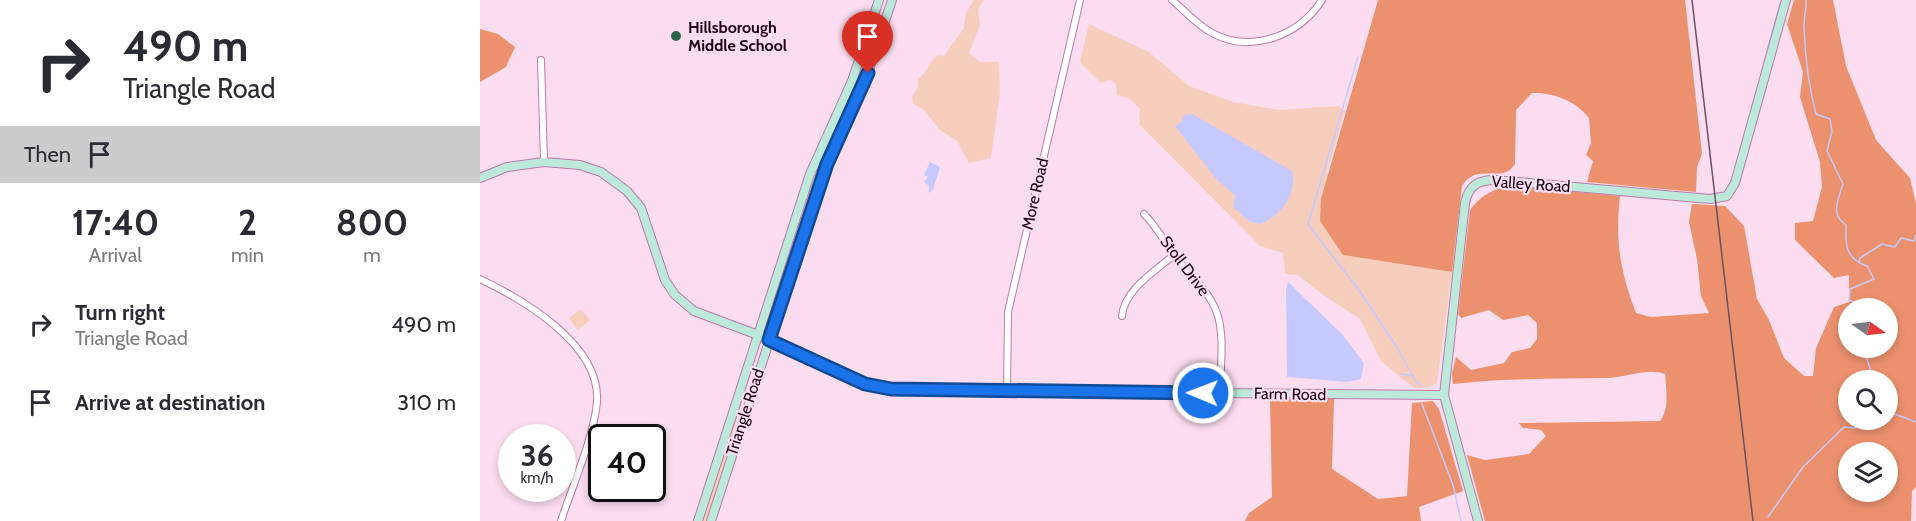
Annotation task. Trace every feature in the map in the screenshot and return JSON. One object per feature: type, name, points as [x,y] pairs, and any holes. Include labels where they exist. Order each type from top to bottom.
[{"type":"street","name":"Triangle Road","points":[[698,521],[810,174],[849,90],[879,0]]},
{"type":"street","name":"Triangle Road","points":[[711,521],[827,164],[862,91],[892,0]]},
{"type":"street","name":"More Road","points":[[1007,391],[1010,303],[1080,0]]},
{"type":"street","points":[[1172,0],[1211,32],[1229,39],[1248,42],[1264,40],[1291,31],[1313,13],[1322,0]]},
{"type":"street","name":"Valley Road","points":[[1478,521],[1444,395],[1465,203],[1472,186],[1480,181],[1496,180],[1710,199],[1727,196],[1735,183],[1786,0]]},
{"type":"street","points":[[541,60],[544,162]]},
{"type":"street","name":"Farm Road","points":[[480,178],[507,167],[544,162],[592,168],[618,183],[635,199],[646,218],[660,267],[675,295],[700,314],[758,335],[876,387],[1007,391],[1444,395]]},
{"type":"street","name":"Stoll Drive","points":[[1144,214],[1156,226],[1174,255],[1201,286],[1216,310],[1220,330],[1220,393]]},
{"type":"street","points":[[1122,316],[1123,309],[1133,291],[1174,255]]},
{"type":"street","points":[[480,279],[541,314],[579,352],[595,380],[596,411],[561,521]]},
{"type":"shaded area","points":[[974,0],[984,0],[978,9],[980,25],[969,53],[980,62],[999,62],[1000,92],[991,158],[969,163],[957,141],[940,130],[923,109],[913,104],[912,96],[918,88],[918,79],[938,55],[944,56],[964,28],[966,13]]},
{"type":"shaded area","points":[[1378,0],[1685,0],[1702,154],[1697,167],[1696,192],[1587,182],[1593,161],[1586,155],[1591,143],[1589,118],[1571,102],[1548,94],[1532,93],[1516,110],[1515,164],[1504,173],[1475,175],[1462,186],[1452,272],[1343,255],[1320,221],[1321,199]]},
{"type":"shaded area","points":[[1794,0],[1833,0],[1846,66],[1876,140],[1910,178],[1916,204],[1916,487],[1912,491],[1911,521],[1485,521],[1467,455],[1485,460],[1529,454],[1546,436],[1541,430],[1523,428],[1519,423],[1660,421],[1667,399],[1665,374],[1658,372],[1606,378],[1453,384],[1452,373],[1456,357],[1471,370],[1504,363],[1512,352],[1530,348],[1537,339],[1537,323],[1528,315],[1503,320],[1489,310],[1461,318],[1458,314],[1470,210],[1492,191],[1509,186],[1620,196],[1619,242],[1626,284],[1636,313],[1651,317],[1709,313],[1701,296],[1697,259],[1689,222],[1692,204],[1725,206],[1744,226],[1757,299],[1769,320],[1784,358],[1804,376],[1813,376],[1816,348],[1834,307],[1838,306],[1838,358],[1898,358],[1898,298],[1849,298],[1849,275],[1834,278],[1795,240],[1795,223],[1813,221],[1822,187],[1820,162],[1800,97],[1803,72],[1787,24]]},
{"type":"shaded area","points":[[1089,24],[1149,52],[1189,86],[1233,102],[1279,110],[1339,106],[1345,111],[1327,171],[1343,255],[1452,272],[1437,383],[1428,388],[1415,388],[1381,361],[1360,319],[1298,275],[1285,274],[1283,253],[1260,246],[1139,124],[1140,109],[1130,99],[1117,95],[1116,84],[1110,80],[1101,83],[1080,62]]},
{"type":"shaded area","points":[[480,29],[498,34],[515,47],[506,67],[480,82]]},
{"type":"shaded area","points":[[864,60],[848,105],[830,143],[770,321],[815,171]]},
{"type":"shaded area","points":[[580,309],[590,320],[578,330],[569,318]]},
{"type":"shaded area","points":[[755,359],[707,521],[702,521]]},
{"type":"shaded area","points":[[1270,398],[1334,399],[1332,469],[1378,499],[1407,496],[1412,403],[1433,401],[1439,409],[1463,491],[1419,507],[1421,521],[1245,521],[1249,513],[1272,497]]},
{"type":"water","points":[[1192,114],[1292,171],[1290,196],[1286,204],[1274,216],[1259,224],[1249,221],[1233,207],[1235,195],[1217,180],[1175,126],[1182,122],[1184,115]]},
{"type":"water","points":[[930,162],[940,167],[933,190],[929,193],[929,186],[924,182],[928,177],[924,175]]},
{"type":"water","points":[[1288,282],[1342,334],[1364,363],[1361,379],[1348,382],[1287,377],[1286,290]]},
{"type":"waterway","points":[[1768,47],[1781,0]]},
{"type":"waterway","points":[[1806,0],[1804,25],[1811,93],[1816,114],[1830,119],[1832,131],[1827,151],[1843,184],[1837,206],[1838,216],[1846,225],[1848,250],[1855,259],[1867,266],[1874,279],[1850,289],[1849,298]]},
{"type":"waterway","points":[[1358,57],[1308,224],[1361,293],[1415,380],[1422,387]]},
{"type":"waterway","points":[[1859,262],[1860,258],[1882,244],[1895,247],[1901,238],[1914,241],[1916,235]]},
{"type":"waterway","points":[[1866,358],[1871,370]]},
{"type":"waterway","points":[[1401,374],[1412,376]]},
{"type":"waterway","points":[[1422,404],[1453,485],[1461,521]]},
{"type":"waterway","points":[[1898,415],[1916,422]]},
{"type":"waterway","points":[[1768,517],[1803,467],[1841,430]]},
{"type":"railway","points":[[1692,0],[1753,521]]},
{"type":"place","name":"Hillsborough Middle School","points":[[676,36]]},
{"type":"route","points":[[868,73],[862,91],[827,164],[769,340],[865,384],[891,389],[1203,393]]}]
